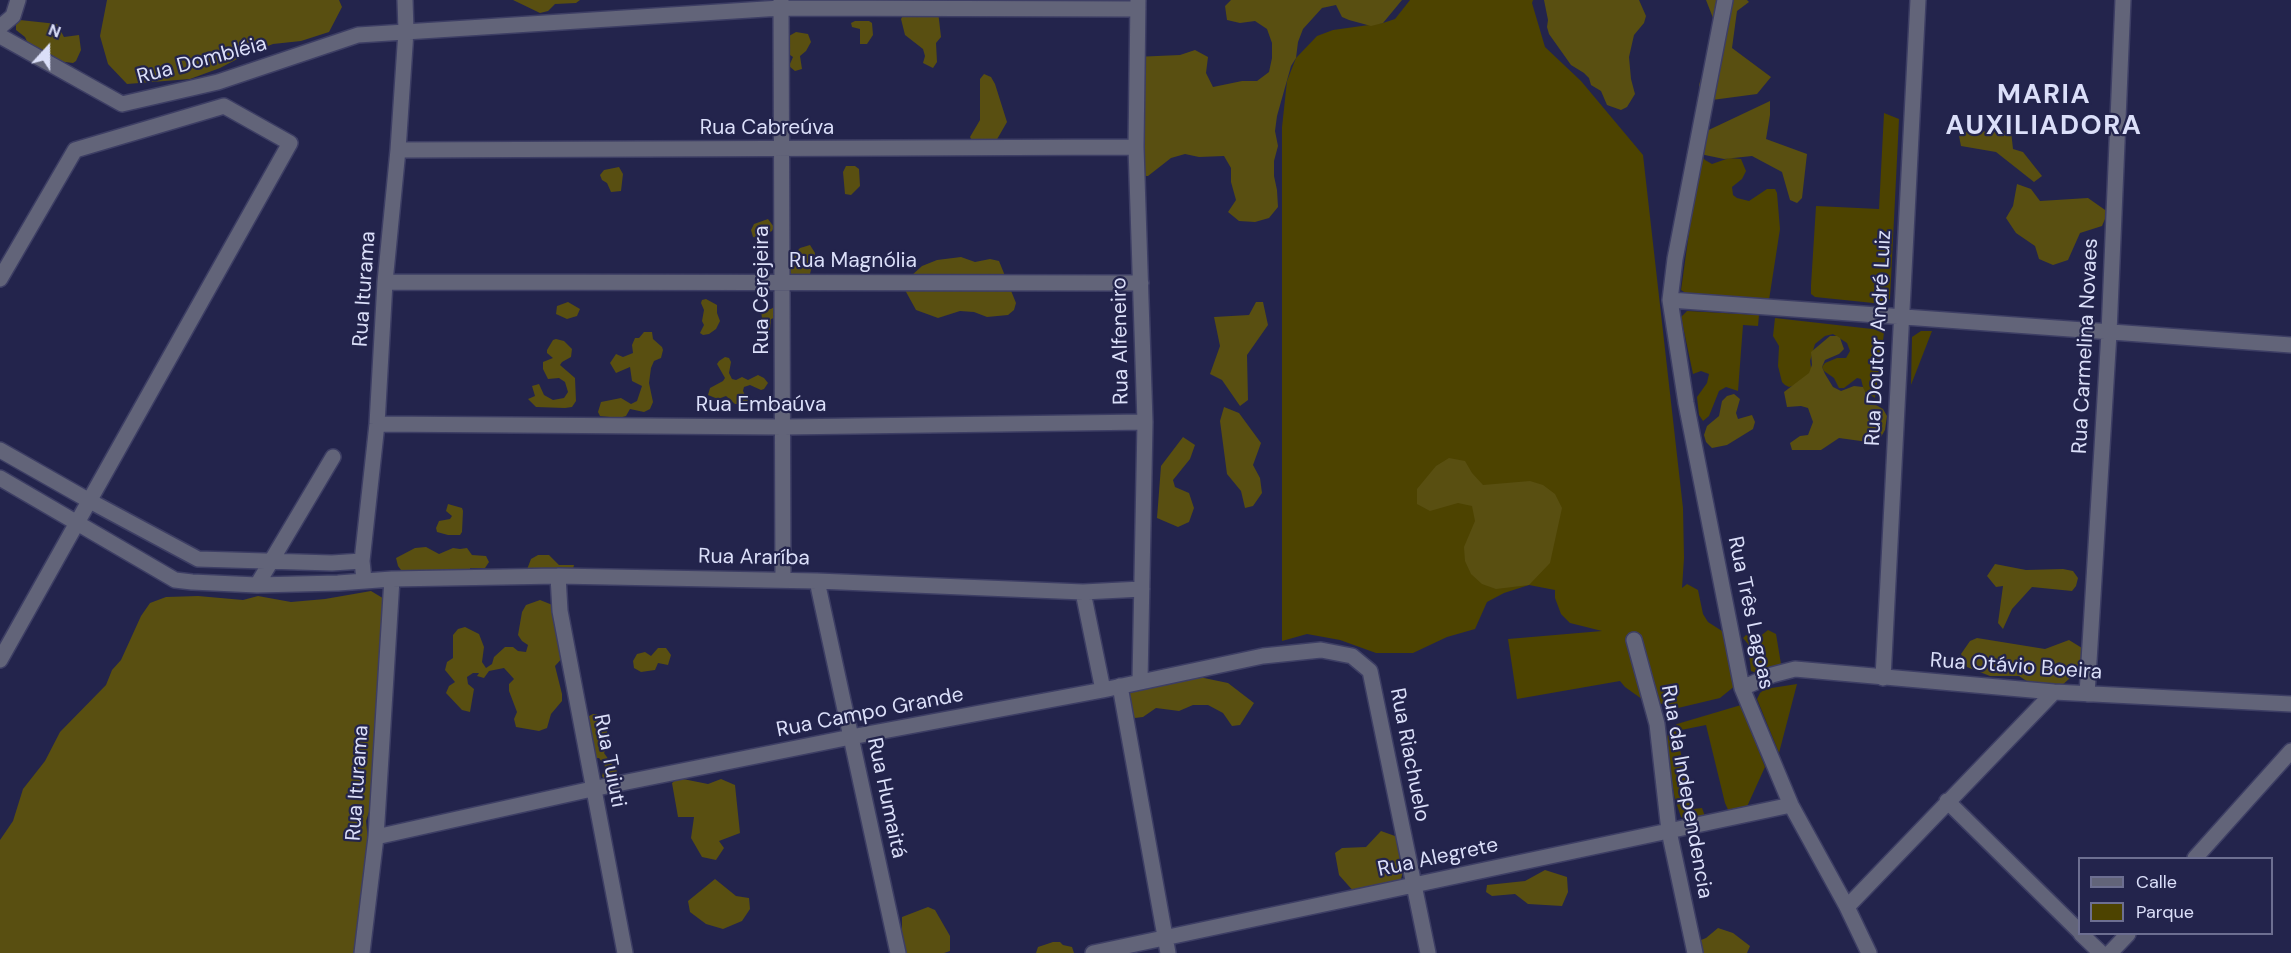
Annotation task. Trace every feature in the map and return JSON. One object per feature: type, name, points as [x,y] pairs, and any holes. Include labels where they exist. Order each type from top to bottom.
[{"type":"street","points":[[0,27],[13,16],[18,0]]},
{"type":"street","name":"Rua Iturama","points":[[364,580],[362,561],[377,424],[386,282],[398,150],[406,31],[405,0]]},
{"type":"street","points":[[1138,4],[1153,0]]},
{"type":"street","name":"Rua Três Lagoas","points":[[1725,0],[1675,259],[1670,300],[1686,403],[1742,688],[1791,805],[1847,907],[1869,953]]},
{"type":"street","name":"Rua Doutor André Luiz","points":[[1883,678],[1918,0]]},
{"type":"street","name":"Rua Carmelina Novaes","points":[[2087,694],[2109,333],[2122,0]]},
{"type":"street","name":"Rua Dombléia","points":[[0,36],[122,104],[218,82],[358,35],[781,4],[1138,4]]},
{"type":"street","name":"Rua Cerejeira","points":[[781,4],[783,580]]},
{"type":"street","name":"Rua Alfeneiro","points":[[1138,4],[1136,147],[1145,422],[1140,681]]},
{"type":"street","points":[[0,279],[75,150],[224,106],[290,143],[0,660]]},
{"type":"street","name":"Rua Cabreúva","points":[[398,150],[1136,147]]},
{"type":"street","name":"Rua Magnólia","points":[[386,282],[782,281],[1141,284]]},
{"type":"street","points":[[1670,300],[2291,345]]},
{"type":"street","name":"Rua Embaúva","points":[[377,424],[784,427],[1145,422]]},
{"type":"street","points":[[0,450],[198,559],[332,563],[362,561]]},
{"type":"street","points":[[257,585],[333,457]]},
{"type":"street","name":"Rua Araríba","points":[[0,478],[175,579],[257,585],[392,579],[558,576],[817,581],[1083,592],[1142,589]]},
{"type":"street","name":"Rua Tuiuti","points":[[558,576],[560,611],[625,953]]},
{"type":"street","name":"Rua Iturama","points":[[363,949],[375,837],[392,579]]},
{"type":"street","name":"Rua Humaitá","points":[[817,581],[898,953]]},
{"type":"street","points":[[1083,592],[1103,690]]},
{"type":"street","name":"Rua da Independencia","points":[[1634,640],[1657,724],[1669,831],[1695,953]]},
{"type":"street","name":"Rua Campo Grande","points":[[375,837],[592,789],[1103,690],[1263,656],[1321,650],[1352,656],[1370,671]]},
{"type":"street","name":"Rua Otávio Boeira","points":[[1742,688],[1772,675],[1795,669],[2055,692],[2291,704]]},
{"type":"street","name":"Rua Riachuelo","points":[[1370,671],[1428,953]]},
{"type":"street","points":[[1120,686],[1168,953]]},
{"type":"street","points":[[1847,907],[1947,801],[2055,692]]},
{"type":"street","points":[[2196,857],[2291,751]]},
{"type":"street","points":[[1947,801],[2078,931]]},
{"type":"street","name":"Rua Alegrete","points":[[1093,953],[1791,805]]},
{"type":"street","points":[[2082,935],[2101,953]]},
{"type":"street","points":[[2110,953],[2125,935]]},
{"type":"green space","points":[[1410,0],[1533,0],[1545,47],[1581,81],[1643,155],[1683,508],[1682,588],[1687,584],[1698,590],[1703,614],[1708,622],[1722,631],[1726,638],[1729,663],[1736,685],[1720,698],[1678,708],[1646,702],[1620,681],[1517,699],[1508,639],[1602,631],[1570,623],[1561,614],[1555,598],[1555,590],[1529,585],[1504,593],[1487,602],[1475,629],[1447,637],[1413,653],[1376,653],[1340,640],[1307,634],[1282,641],[1282,127],[1287,81],[1296,58],[1317,36],[1333,30],[1383,23],[1395,19]]},
{"type":"green space","points":[[1884,113],[1899,119],[1890,299],[1883,304],[1815,297],[1811,294],[1811,285],[1816,206],[1879,209]]},
{"type":"green space","points":[[1700,154],[1712,164],[1729,158],[1741,159],[1746,171],[1742,179],[1732,187],[1733,195],[1737,198],[1749,201],[1767,189],[1775,189],[1777,193],[1780,229],[1769,300],[1687,294],[1681,290]]},
{"type":"green space","points":[[1687,311],[1759,315],[1758,326],[1743,325],[1738,391],[1726,387],[1719,391],[1709,416],[1703,421],[1699,415],[1697,397],[1707,383],[1709,374],[1701,371],[1693,374],[1681,317]]},
{"type":"green space","points":[[1775,318],[1881,330],[1884,333],[1875,398],[1864,391],[1861,379],[1857,378],[1844,388],[1839,388],[1834,378],[1824,371],[1822,367],[1825,363],[1837,358],[1846,358],[1850,351],[1847,343],[1833,334],[1825,336],[1815,344],[1810,361],[1812,374],[1796,385],[1789,387],[1785,385],[1778,366],[1779,346],[1773,336]]},
{"type":"green space","points":[[1921,331],[1932,331],[1911,385],[1912,337]]},
{"type":"green space","points":[[1768,630],[1776,634],[1781,664],[1759,674],[1751,671],[1748,644],[1743,638],[1746,635],[1754,639],[1758,638]]},
{"type":"green space","points":[[1797,684],[1779,753],[1757,699],[1765,689]]},
{"type":"green space","points":[[1741,705],[1765,767],[1745,811],[1730,814],[1725,803],[1706,725],[1676,731],[1693,809],[1702,808],[1706,819],[1689,822],[1681,817],[1675,799],[1665,746],[1669,730],[1677,724]]},
{"type":"shaded area","points":[[107,0],[339,0],[342,7],[329,32],[301,41],[273,44],[190,79],[127,84],[108,64],[100,36]]},
{"type":"shaded area","points":[[513,0],[580,0],[576,3],[555,4],[548,11],[540,13]]},
{"type":"shaded area","points":[[1231,0],[1402,0],[1383,23],[1371,26],[1349,20],[1342,17],[1336,5],[1322,8],[1303,29],[1277,116],[1275,131],[1278,146],[1274,161],[1274,176],[1278,207],[1269,218],[1255,222],[1239,221],[1228,212],[1236,200],[1231,182],[1231,168],[1224,156],[1199,157],[1185,154],[1171,158],[1148,176],[1134,176],[1134,57],[1180,55],[1195,50],[1208,57],[1206,73],[1213,87],[1242,81],[1257,81],[1269,72],[1272,43],[1267,29],[1255,21],[1240,23],[1227,20],[1225,6]]},
{"type":"shaded area","points":[[1544,0],[1639,0],[1646,16],[1644,23],[1634,35],[1629,57],[1635,94],[1627,107],[1621,110],[1607,105],[1601,91],[1591,85],[1584,73],[1571,65],[1549,34]]},
{"type":"shaded area","points":[[1706,0],[1747,0],[1749,2],[1737,11],[1732,48],[1771,77],[1757,94],[1712,100],[1704,98],[1699,92],[1699,85],[1711,48],[1713,18]]},
{"type":"shaded area","points":[[938,11],[941,37],[936,43],[937,62],[933,68],[923,63],[925,56],[923,49],[905,35],[901,19],[905,12]]},
{"type":"shaded area","points":[[20,20],[57,24],[64,37],[79,35],[81,50],[76,61],[73,63],[57,61],[28,44],[25,37],[16,30],[16,22]]},
{"type":"shaded area","points":[[855,21],[872,23],[873,35],[867,44],[860,44],[860,29],[852,27],[851,23]]},
{"type":"shaded area","points":[[796,32],[808,34],[811,42],[800,56],[802,69],[795,71],[789,66],[793,57],[787,53],[787,43],[789,36]]},
{"type":"shaded area","points":[[984,74],[991,77],[995,84],[1007,122],[992,148],[974,144],[970,137],[980,120],[980,79]]},
{"type":"shaded area","points":[[1770,101],[1766,139],[1807,154],[1802,198],[1797,203],[1790,200],[1782,172],[1752,156],[1724,159],[1700,154],[1696,136]]},
{"type":"shaded area","points":[[2011,131],[2013,149],[2023,152],[2042,176],[2034,182],[1996,152],[1961,146],[1959,136],[1961,132]]},
{"type":"shaded area","points":[[846,166],[855,166],[859,169],[860,186],[851,195],[845,194],[843,172]]},
{"type":"shaded area","points":[[619,167],[623,174],[621,191],[611,192],[600,175],[604,170]]},
{"type":"shaded area","points":[[2017,184],[2031,189],[2040,201],[2088,198],[2108,212],[2102,226],[2080,233],[2068,260],[2053,265],[2039,259],[2035,246],[2016,233],[2006,218],[2013,206]]},
{"type":"shaded area","points":[[768,219],[774,227],[772,231],[759,238],[753,237],[751,230],[754,224]]},
{"type":"shaded area","points":[[810,245],[815,253],[810,274],[803,277],[792,277],[788,266],[790,259],[800,248]]},
{"type":"shaded area","points":[[961,257],[975,262],[990,259],[999,261],[1016,303],[1014,310],[1008,315],[987,317],[974,312],[960,311],[938,318],[916,310],[905,290],[911,276],[922,266],[937,260]]},
{"type":"shaded area","points":[[706,299],[717,305],[720,321],[716,329],[703,335],[700,333],[704,325],[702,321],[704,310],[701,303]]},
{"type":"shaded area","points":[[568,302],[580,309],[577,316],[567,319],[556,314],[557,306]]},
{"type":"shaded area","points":[[1256,302],[1263,302],[1268,325],[1247,355],[1248,400],[1240,406],[1222,380],[1210,374],[1220,346],[1214,317],[1249,315]]},
{"type":"shaded area","points":[[774,307],[777,309],[777,317],[771,319],[768,333],[764,332],[761,311]]},
{"type":"shaded area","points":[[644,332],[652,332],[653,339],[663,350],[661,358],[654,361],[651,368],[649,383],[653,402],[650,409],[644,412],[630,409],[626,416],[619,418],[600,416],[598,412],[601,402],[621,398],[631,404],[637,401],[642,386],[632,381],[630,367],[616,373],[610,363],[616,354],[623,357],[633,353],[632,345],[635,338],[639,338]]},
{"type":"shaded area","points":[[1830,336],[1840,338],[1844,349],[1839,354],[1825,360],[1822,367],[1825,374],[1833,387],[1841,391],[1854,386],[1863,387],[1869,401],[1883,409],[1887,416],[1885,430],[1881,437],[1868,442],[1839,438],[1821,450],[1792,450],[1790,443],[1800,436],[1808,435],[1813,422],[1808,408],[1787,407],[1784,392],[1809,373],[1812,365],[1811,352]]},
{"type":"shaded area","points":[[556,339],[564,341],[572,349],[571,357],[560,365],[575,378],[576,401],[572,407],[536,407],[528,399],[535,396],[532,386],[539,384],[544,395],[553,400],[564,398],[568,392],[565,382],[559,378],[548,379],[543,369],[543,362],[553,358],[547,350]]},
{"type":"shaded area","points":[[725,357],[731,362],[729,373],[732,379],[742,377],[748,380],[758,375],[768,383],[761,390],[750,385],[744,387],[743,391],[748,401],[746,404],[735,404],[726,396],[718,399],[708,395],[710,388],[725,378],[717,364]]},
{"type":"shaded area","points":[[1734,394],[1740,399],[1736,413],[1738,419],[1752,415],[1755,422],[1753,429],[1727,445],[1712,448],[1706,442],[1704,435],[1707,426],[1719,416],[1722,401]]},
{"type":"shaded area","points":[[1224,407],[1239,413],[1261,443],[1253,465],[1260,478],[1262,493],[1253,506],[1245,508],[1241,491],[1227,474],[1220,421]]},
{"type":"shaded area","points":[[1183,437],[1195,445],[1190,459],[1173,480],[1175,487],[1189,493],[1194,508],[1189,522],[1178,527],[1157,518],[1161,466]]},
{"type":"shaded area","points":[[1449,458],[1465,461],[1483,485],[1530,481],[1543,485],[1555,494],[1562,508],[1550,563],[1529,585],[1496,589],[1482,584],[1471,574],[1465,561],[1464,547],[1475,521],[1472,506],[1458,503],[1430,511],[1417,504],[1417,489],[1436,466]]},
{"type":"shaded area","points":[[448,504],[462,508],[460,535],[437,532],[439,521],[450,519],[452,516],[446,511]]},
{"type":"shaded area","points":[[426,547],[439,554],[453,548],[467,548],[472,555],[486,556],[489,562],[485,568],[470,568],[470,575],[439,570],[407,578],[398,566],[396,558],[415,548]]},
{"type":"shaded area","points":[[538,555],[549,555],[559,565],[574,565],[573,569],[543,583],[535,583],[526,572],[531,559]]},
{"type":"shaded area","points":[[1995,564],[2026,570],[2063,569],[2073,571],[2078,578],[2072,591],[2032,587],[2012,609],[2003,629],[1998,623],[2003,586],[1996,587],[1987,576]]},
{"type":"shaded area","points":[[371,591],[386,600],[386,761],[366,821],[371,871],[360,953],[0,953],[0,840],[13,821],[23,789],[45,761],[60,732],[106,685],[112,670],[121,660],[141,616],[150,603],[166,597],[198,596],[243,600],[258,596],[291,602]]},
{"type":"shaded area","points":[[540,600],[560,608],[565,655],[555,666],[562,701],[551,714],[547,728],[539,731],[516,727],[514,719],[517,712],[509,691],[509,684],[514,679],[504,668],[489,671],[484,678],[477,676],[479,673],[473,673],[467,677],[468,684],[474,689],[470,712],[462,710],[446,693],[449,686],[455,682],[445,670],[447,662],[453,658],[453,635],[458,629],[465,627],[479,634],[484,647],[482,662],[486,668],[505,647],[513,647],[518,651],[526,652],[528,645],[518,635],[522,612],[526,605]]},
{"type":"shaded area","points":[[1977,638],[2045,649],[2069,640],[2082,648],[2088,662],[2060,687],[2045,693],[2019,676],[1990,676],[1967,667],[1961,654],[1970,641]]},
{"type":"shaded area","points":[[658,648],[666,648],[671,655],[668,665],[658,663],[655,670],[641,672],[634,668],[633,661],[637,654],[645,652],[651,656]]},
{"type":"shaded area","points":[[1180,673],[1228,683],[1254,703],[1240,725],[1232,726],[1223,713],[1208,705],[1193,705],[1179,711],[1156,708],[1143,717],[1135,718],[1129,714],[1125,700],[1130,687]]},
{"type":"shaded area","points":[[597,714],[607,731],[609,743],[604,753],[620,778],[606,782],[602,776],[605,766],[599,758],[591,758],[587,717]]},
{"type":"shaded area","points":[[678,778],[708,784],[721,779],[735,785],[740,833],[719,841],[724,848],[716,860],[702,857],[691,838],[694,817],[678,817],[672,783]]},
{"type":"shaded area","points":[[1381,831],[1395,836],[1407,856],[1399,887],[1355,893],[1339,875],[1335,853],[1342,848],[1366,847]]},
{"type":"shaded area","points":[[1545,870],[1567,877],[1568,892],[1562,906],[1528,904],[1515,894],[1492,896],[1486,892],[1487,885],[1525,881]]},
{"type":"shaded area","points":[[715,879],[736,896],[749,898],[750,909],[742,921],[723,929],[706,924],[690,912],[688,901]]},
{"type":"shaded area","points":[[928,907],[935,910],[950,936],[950,951],[897,953],[902,945],[902,917]]},
{"type":"shaded area","points":[[1718,928],[1733,933],[1750,946],[1747,953],[1689,953],[1691,944],[1706,938]]},
{"type":"shaded area","points":[[1053,942],[1072,947],[1074,953],[1036,953],[1038,947]]},
{"type":"district","name":"MARIA AUXILIADORA","points":[[2044,112]]}]
